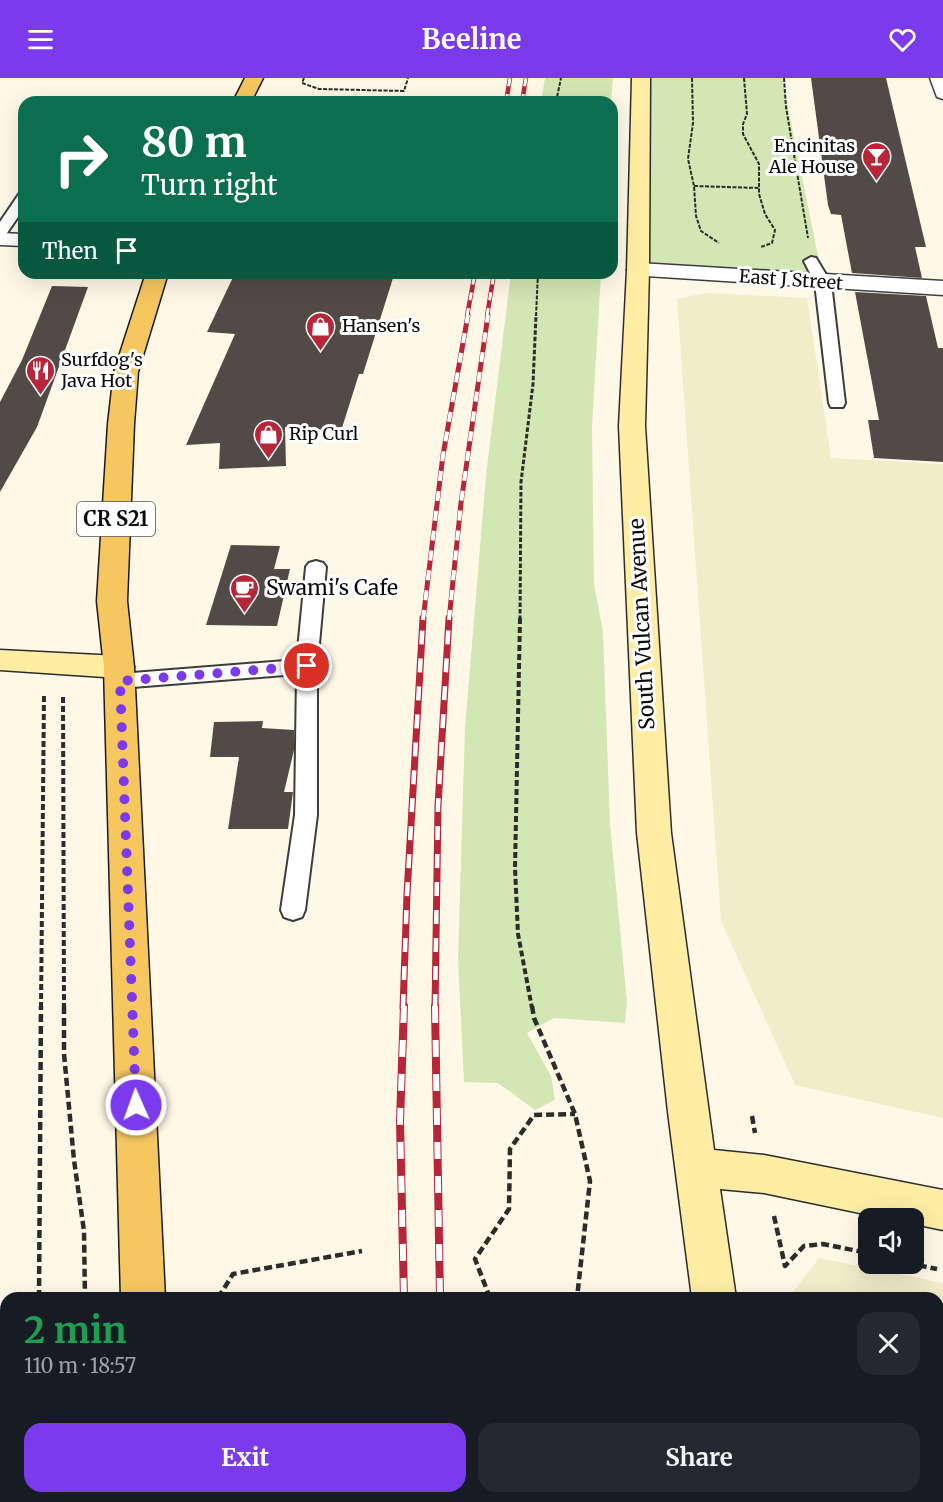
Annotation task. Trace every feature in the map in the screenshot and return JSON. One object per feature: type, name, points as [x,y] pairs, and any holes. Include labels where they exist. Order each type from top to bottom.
[{"type":"main road","points":[[245,96],[254,78]]},
{"type":"main road","name":"South Vulcan Avenue","points":[[641,78],[638,270],[632,426],[654,833],[713,1292]]},
{"type":"main road","name":"CR S21","points":[[143,1292],[119,674],[112,601],[121,424],[126,372],[155,279]]},
{"type":"main road","points":[[0,660],[37,676],[119,674]]},
{"type":"main road","points":[[696,1168],[764,1174],[943,1210]]},
{"type":"street","points":[[939,78],[943,93]]},
{"type":"street","points":[[0,239],[18,240]]},
{"type":"street","name":"East J Street","points":[[638,270],[823,283],[943,288]]},
{"type":"lane","points":[[0,233],[18,206]]},
{"type":"lane","points":[[811,261],[823,283],[837,403]]},
{"type":"lane","points":[[293,910],[306,815],[307,666],[316,567]]},
{"type":"lane","points":[[119,674],[307,666]]},
{"type":"path","points":[[304,78],[302,83],[319,89],[404,92],[408,78]]},
{"type":"path","points":[[557,96],[561,78]]},
{"type":"path","points":[[692,78],[693,123],[688,159],[694,186],[696,216],[701,231],[716,243],[725,244]]},
{"type":"path","points":[[744,78],[747,114],[743,124],[743,134],[759,164],[759,188],[765,214],[775,230],[772,243],[756,249]]},
{"type":"path","points":[[784,78],[786,106],[811,261]]},
{"type":"path","points":[[694,186],[759,188]]},
{"type":"path","points":[[538,279],[533,384],[521,482],[519,753],[515,879],[518,934],[534,1018],[575,1114],[590,1180],[578,1292]]},
{"type":"path","points":[[39,1292],[44,692],[37,676],[51,671],[59,683],[63,698],[64,1054],[74,1160],[84,1231],[86,1292]]},
{"type":"path","points":[[488,1292],[476,1259],[509,1209],[510,1149],[534,1115],[575,1114]]},
{"type":"path","points":[[222,1292],[232,1274],[362,1251]]},
{"type":"path","points":[[924,1266],[937,1269]]},
{"type":"shaded area","points":[[705,293],[807,298],[831,458],[943,464],[943,1118],[795,1085],[721,921],[677,299]]},
{"type":"shaded area","points":[[819,1258],[858,1266],[858,1274],[898,1274],[943,1283],[943,1292],[793,1292]]},
{"type":"green space","points":[[545,78],[613,78],[612,96],[542,96]]},
{"type":"green space","points":[[641,78],[782,78],[819,260],[806,260],[809,283],[636,270]]},
{"type":"green space","points":[[510,279],[601,279],[592,426],[594,584],[603,632],[610,824],[627,1003],[625,1023],[554,1018],[527,1033],[551,1076],[555,1100],[535,1110],[498,1083],[464,1082],[458,960],[465,728],[486,475]]},
{"type":"building","points":[[811,78],[886,78],[926,247],[915,247],[922,278],[852,273],[841,215],[831,214],[828,205]]},
{"type":"building","name":"Hansen's","points":[[232,279],[393,279],[363,374],[359,374],[341,431],[285,427],[286,466],[219,469],[220,443],[186,445],[235,334],[207,332]]},
{"type":"building","points":[[52,286],[88,287],[37,427],[0,492],[0,402],[22,360]]},
{"type":"building","points":[[855,292],[926,296],[938,348],[943,348],[943,462],[874,458],[868,420],[879,420]]},
{"type":"building","points":[[231,545],[280,546],[274,569],[290,569],[277,626],[206,625]]},
{"type":"building","points":[[263,721],[262,728],[294,730],[294,750],[284,792],[293,792],[288,829],[228,829],[239,757],[210,757],[214,722]]},
{"type":"railway","points":[[507,96],[510,78]]},
{"type":"railway","points":[[523,96],[526,78]]},
{"type":"railway","points":[[467,316],[474,279]]},
{"type":"railway","points":[[487,316],[493,279]]},
{"type":"railway","points":[[423,620],[443,455],[468,315]]},
{"type":"railway","points":[[449,620],[461,503],[488,315]]},
{"type":"railway","points":[[403,1008],[407,894],[423,618]]},
{"type":"railway","points":[[435,1007],[438,806],[449,618]]},
{"type":"railway","points":[[404,1006],[400,1121],[404,1292]]},
{"type":"railway","points":[[435,1007],[440,1292]]},
{"type":"place","name":"Encinitas Ale House","points":[[876,182]]},
{"type":"place","name":"Hansen's","points":[[321,352]]},
{"type":"place","name":"Surfdog's Java Hot","points":[[40,396]]},
{"type":"place","name":"Rip Curl","points":[[268,460]]},
{"type":"place","name":"Swami's Cafe","points":[[245,614]]},
{"type":"route","points":[[136,1105],[120,681],[307,666]]}]
